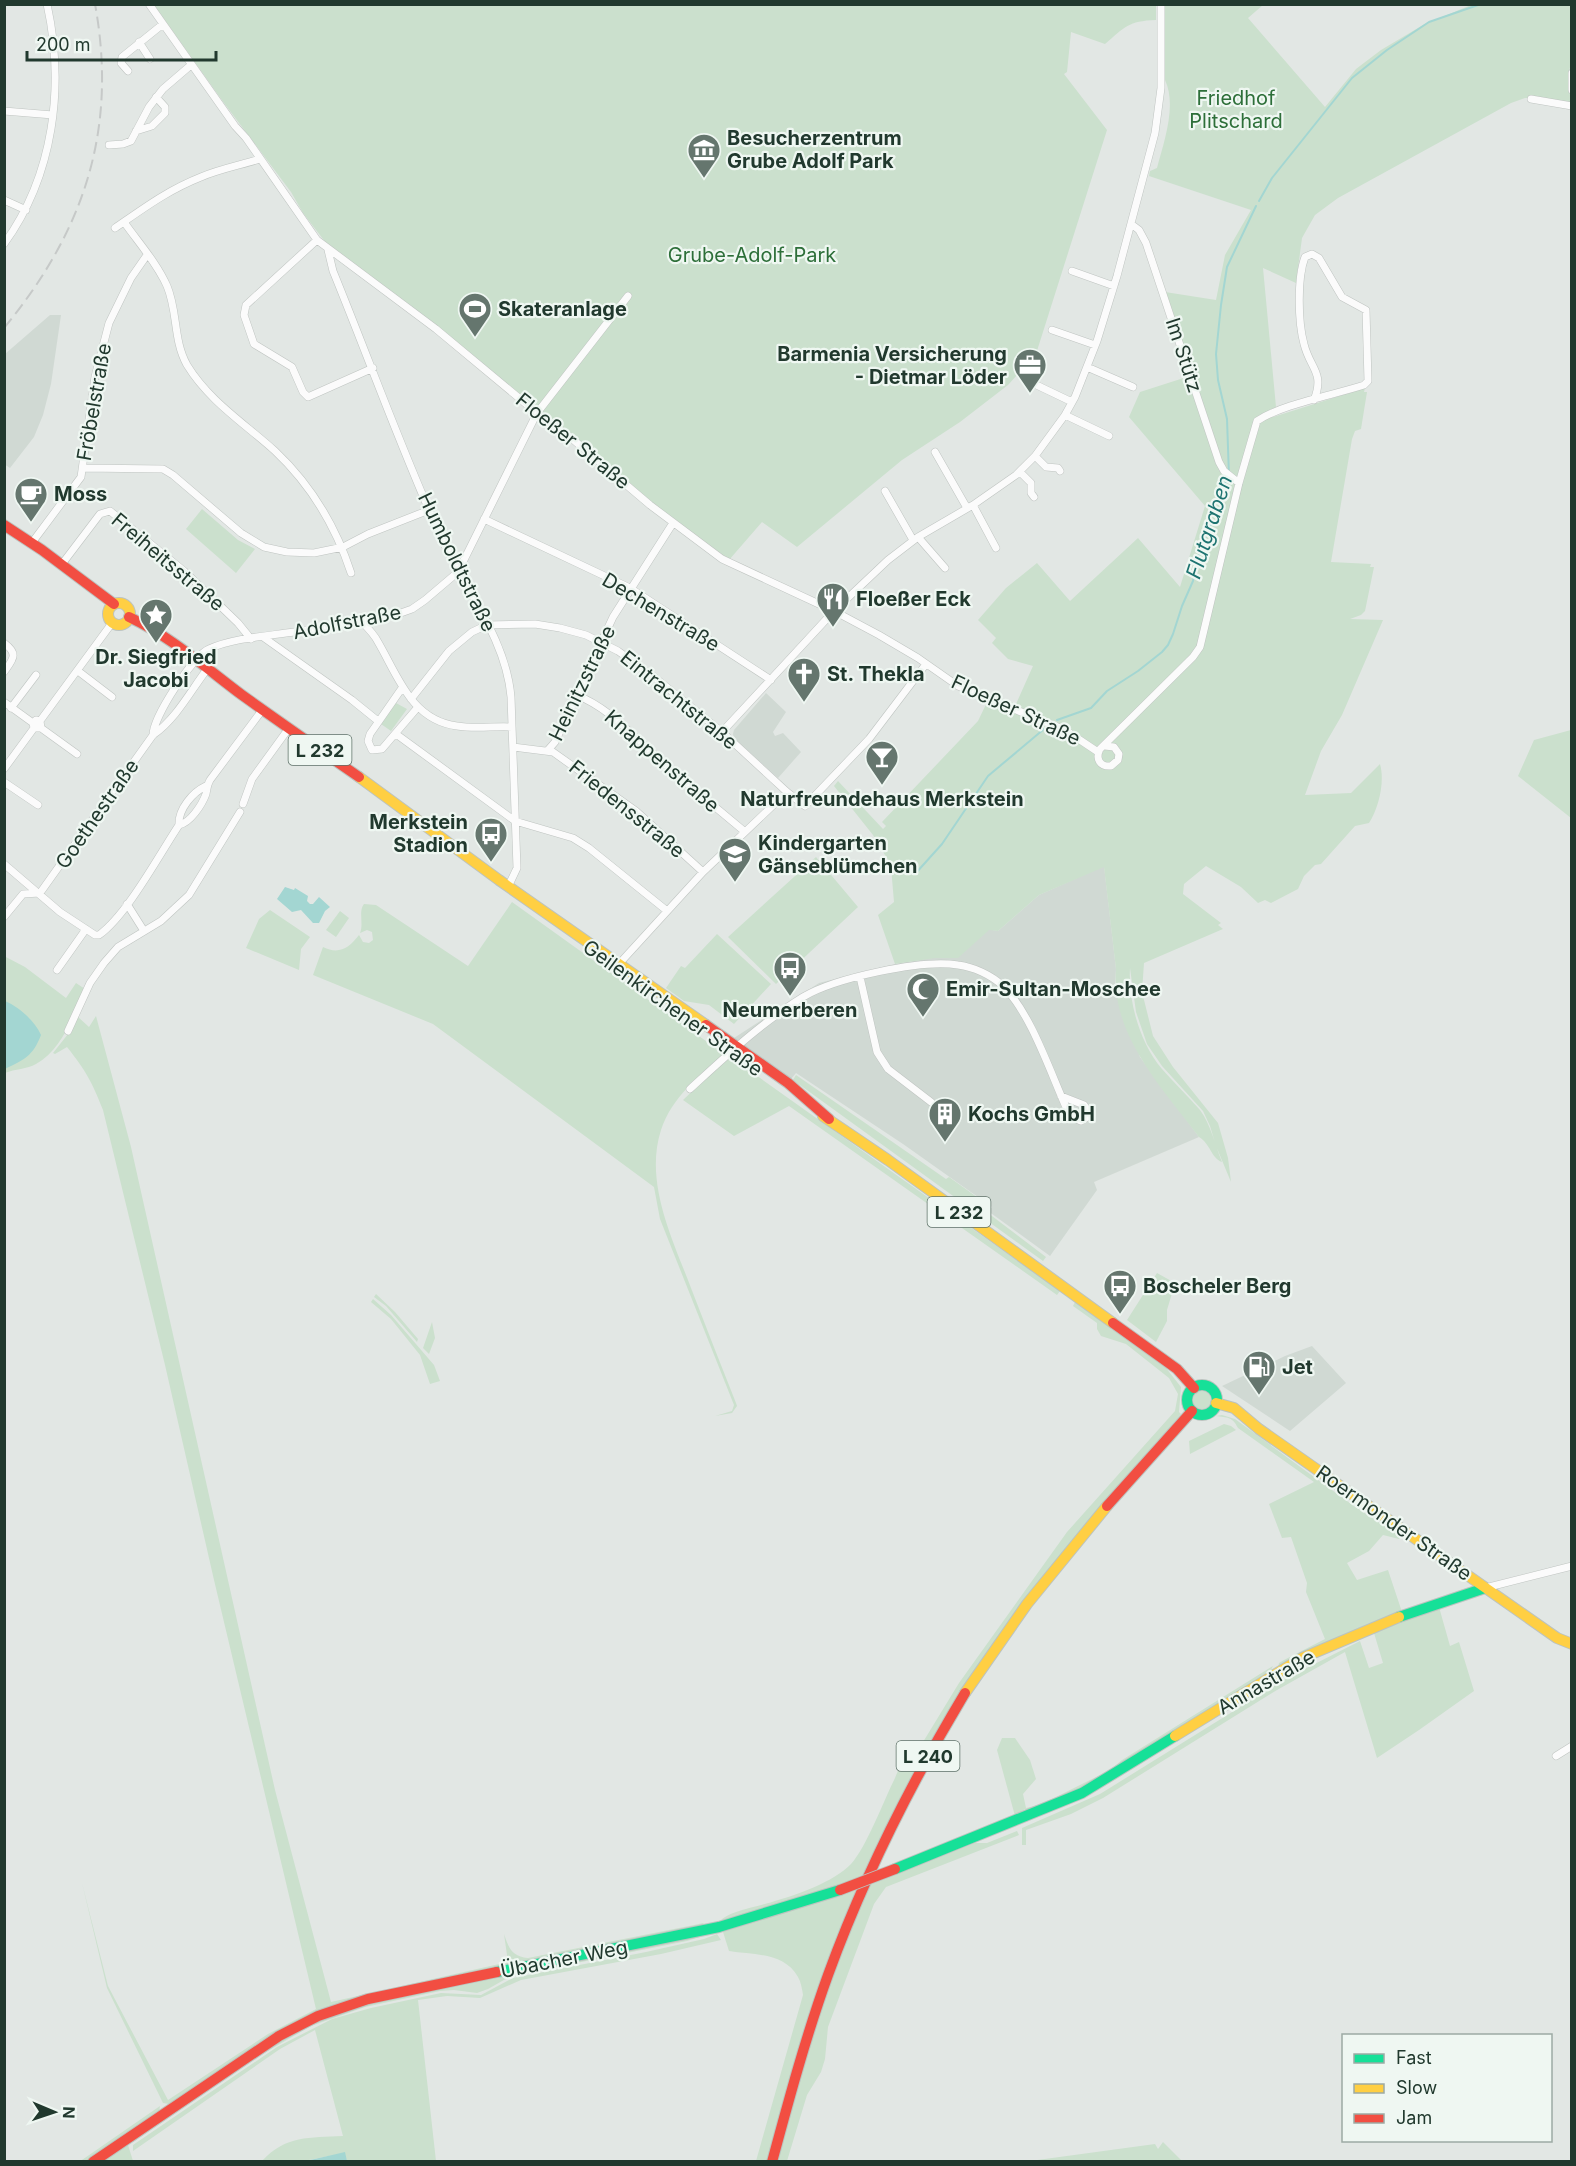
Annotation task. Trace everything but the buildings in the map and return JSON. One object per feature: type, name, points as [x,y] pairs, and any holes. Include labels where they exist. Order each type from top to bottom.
[{"type":"main road","name":"L 232","points":[[6,528],[62,564],[114,604],[120,602],[126,605],[130,611],[129,617]]},
{"type":"main road","points":[[114,604],[108,613],[112,623],[122,624],[129,617]]},
{"type":"main road","name":"Geilenkirchener Straße","points":[[129,617],[142,623],[208,668],[419,820],[523,900],[734,1048],[788,1083],[829,1119],[1177,1369],[1194,1388]]},
{"type":"main road","points":[[1202,1385],[1212,1390],[1216,1403],[1208,1413],[1199,1415],[1191,1411],[1187,1398],[1194,1388],[1202,1385]]},
{"type":"main road","name":"Roermonder Straße","points":[[1216,1403],[1234,1408],[1259,1429],[1485,1588],[1557,1638],[1572,1644]]},
{"type":"main road","name":"L 240","points":[[772,2162],[800,2060],[839,1946],[868,1875],[923,1764],[960,1702],[1026,1605],[1120,1488],[1191,1411]]},
{"type":"main road","name":"Annastraße","points":[[1060,1803],[1103,1782],[1302,1658],[1395,1618],[1485,1588]]},
{"type":"main road","name":"Übacher Weg","points":[[93,2162],[279,2036],[338,2008],[368,1999],[707,1929],[759,1916],[840,1890],[1060,1803]]},
{"type":"street","points":[[4,244],[27,210],[50,140],[55,64],[52,27],[47,4]]},
{"type":"street","name":"Floeßer Straße","points":[[149,4],[317,240],[399,301],[673,523],[722,559],[834,611],[879,635],[958,686],[1057,727],[1078,737],[1098,752]]},
{"type":"street","points":[[722,732],[834,611],[888,560],[915,538],[970,506],[1020,472],[1035,456],[1065,415],[1087,367],[1114,286],[1156,128],[1161,88],[1161,4]]},
{"type":"street","points":[[128,71],[121,60],[139,42],[163,24]]},
{"type":"street","points":[[139,42],[150,59]]},
{"type":"street","points":[[110,145],[126,143],[136,131],[156,97],[191,65]]},
{"type":"street","points":[[1572,73],[1572,90]]},
{"type":"street","points":[[136,131],[152,126],[165,113],[165,107],[156,97]]},
{"type":"street","points":[[1531,99],[1572,106]]},
{"type":"street","points":[[4,111],[53,115]]},
{"type":"street","points":[[115,228],[152,202],[201,177],[260,159]]},
{"type":"street","points":[[4,200],[27,210]]},
{"type":"street","points":[[124,222],[167,285],[172,300],[178,345],[187,364],[222,408],[276,452],[302,480],[343,547],[351,573]]},
{"type":"street","name":"Im Stütz","points":[[1131,224],[1140,230],[1146,243],[1219,462],[1224,471],[1239,483]]},
{"type":"street","points":[[317,240],[246,305],[244,315],[254,344],[292,367],[303,392],[308,397],[373,368]]},
{"type":"street","name":"Humboldtstraße","points":[[328,250],[333,271],[429,510],[458,572],[498,645],[507,671],[511,694],[517,868],[508,887]]},
{"type":"street","points":[[1105,746],[1111,737],[1193,657],[1200,647],[1239,483],[1256,424],[1278,411],[1364,385],[1368,381],[1366,310],[1342,297],[1319,258],[1312,254],[1305,257],[1300,282],[1303,341],[1318,378],[1318,390],[1314,400]]},
{"type":"street","name":"Fröbelstraße","points":[[31,544],[81,477],[95,377],[109,323],[131,278],[147,255]]},
{"type":"street","points":[[1072,271],[1114,286]]},
{"type":"street","name":"Adolfstraße","points":[[196,660],[207,649],[251,639],[398,614],[412,609],[458,572],[537,412],[628,296]]},
{"type":"street","points":[[1052,330],[1095,345]]},
{"type":"street","points":[[1087,367],[1134,387]]},
{"type":"street","points":[[1026,380],[1072,402]]},
{"type":"street","points":[[1065,415],[1108,436]]},
{"type":"street","points":[[935,452],[996,548]]},
{"type":"street","points":[[1035,456],[1046,467],[1058,468],[1060,471]]},
{"type":"street","points":[[83,468],[163,469],[241,533],[264,547],[287,552],[314,553],[343,547],[429,510]]},
{"type":"street","points":[[1020,472],[1031,483],[1031,493],[1034,497]]},
{"type":"street","points":[[885,491],[915,538],[945,568]]},
{"type":"street","name":"Freiheitsstraße","points":[[62,564],[100,514],[110,512],[184,571],[238,622],[251,639]]},
{"type":"street","name":"Dechenstraße","points":[[484,519],[630,588],[771,680]]},
{"type":"street","name":"Heinitzstraße","points":[[548,750],[555,742],[600,642],[630,588],[673,523]]},
{"type":"street","points":[[361,621],[377,639],[402,688],[424,713],[446,724],[459,727],[512,727]]},
{"type":"street","points":[[4,769],[78,672],[112,623]]},
{"type":"street","name":"Eintrachtstraße","points":[[487,625],[535,624],[560,628],[586,635],[618,651],[722,732],[786,792]]},
{"type":"street","points":[[411,699],[449,651],[472,632],[487,625]]},
{"type":"street","points":[[263,637],[378,721]]},
{"type":"street","points":[[4,644],[12,650],[14,655],[4,672]]},
{"type":"street","name":"Goethestraße","points":[[153,735],[153,727],[160,711],[196,660]]},
{"type":"street","points":[[618,965],[666,910],[786,792],[805,806],[869,739],[926,664]]},
{"type":"street","name":"Goethestraße","points":[[40,893],[153,735],[163,728],[208,668]]},
{"type":"street","points":[[78,672],[112,697]]},
{"type":"street","points":[[11,708],[36,675]]},
{"type":"street","points":[[402,688],[370,734],[368,741],[372,750],[382,749],[418,707]]},
{"type":"street","name":"Knappenstraße","points":[[576,695],[589,700],[612,715],[691,787],[744,831]]},
{"type":"street","points":[[4,702],[77,754]]},
{"type":"street","points":[[4,864],[60,912],[99,935],[127,904],[179,825],[179,818],[196,792],[206,786],[263,709]]},
{"type":"street","points":[[243,804],[252,779],[290,728]]},
{"type":"street","points":[[396,734],[515,821],[556,832],[581,843],[666,910]]},
{"type":"street","name":"Floeßer Straße","points":[[1105,746],[1111,746],[1118,751],[1118,760],[1114,765],[1108,767],[1102,765],[1098,759],[1098,752],[1105,746]]},
{"type":"street","name":"Friedensstraße","points":[[513,747],[548,750],[567,760],[636,812],[703,872]]},
{"type":"street","points":[[4,782],[38,805]]},
{"type":"street","points":[[179,825],[187,822],[197,809],[205,796],[206,786]]},
{"type":"street","points":[[68,1031],[90,983],[104,963],[118,947],[161,921],[189,895],[240,812]]},
{"type":"street","points":[[4,917],[23,894],[40,893]]},
{"type":"street","points":[[127,904],[144,930]]},
{"type":"street","points":[[57,970],[86,929]]},
{"type":"street","points":[[690,1089],[734,1048],[804,997],[822,987],[860,977],[932,964],[961,965],[987,975],[1005,988],[1021,1009],[1061,1096]]},
{"type":"street","points":[[860,977],[877,1052],[888,1069],[931,1102]]},
{"type":"street","points":[[1485,1588],[1572,1566]]},
{"type":"street","points":[[1556,1756],[1572,1746]]},
{"type":"shaded area","points":[[50,315],[61,315],[51,384],[43,415],[34,437],[10,468],[4,464],[5,354]]},
{"type":"shaded area","points":[[766,693],[786,712],[773,732],[775,736],[783,733],[801,752],[778,778],[734,738],[733,734]]},
{"type":"shaded area","points":[[1104,866],[1116,969],[1115,984],[1140,1057],[1199,1137],[1094,1182],[1097,1190],[1050,1256],[988,1211],[992,1207],[903,1144],[796,1073],[791,1079],[734,1038],[819,983],[895,964],[937,957],[987,929],[998,931],[1039,895]]},
{"type":"shaded area","points":[[1312,1346],[1346,1383],[1290,1431],[1222,1386],[1285,1356]]},
{"type":"green space","name":"Grube-Adolf-Park","points":[[154,5],[1156,5],[1156,20],[1128,26],[1105,44],[1071,32],[1067,72],[1064,74],[1107,130],[1036,354],[1008,385],[960,422],[902,460],[797,547],[762,522],[729,560],[679,525],[543,412],[326,243]]},
{"type":"green space","name":"Friedhof Plitschard","points":[[1165,5],[1263,5],[1248,18],[1325,107],[1356,69],[1381,50],[1423,25],[1471,5],[1571,5],[1571,63],[1568,76],[1571,106],[1538,98],[1525,98],[1511,103],[1338,198],[1315,215],[1302,238],[1296,283],[1263,268],[1276,407],[1272,409],[1273,417],[1365,388],[1364,392],[1367,392],[1361,429],[1355,431],[1352,439],[1331,562],[1371,564],[1370,567],[1374,567],[1365,611],[1350,619],[1383,620],[1342,715],[1321,751],[1305,795],[1351,793],[1380,764],[1382,778],[1378,802],[1369,823],[1355,826],[1321,864],[1315,865],[1304,876],[1298,889],[1271,903],[1265,900],[1258,903],[1241,887],[1206,866],[1184,884],[1183,894],[1221,923],[1218,925],[1223,929],[1144,963],[1142,992],[1153,1036],[1173,1067],[1218,1123],[1228,1158],[1231,1182],[1217,1149],[1222,1162],[1215,1157],[1155,1080],[1130,1038],[1121,1016],[1116,993],[1116,969],[1104,867],[1039,895],[998,931],[989,930],[958,958],[935,958],[895,964],[878,915],[894,902],[891,867],[873,835],[834,786],[838,781],[883,829],[886,826],[882,822],[978,721],[991,694],[1016,704],[1033,666],[1008,659],[992,643],[996,638],[978,620],[1006,588],[1037,563],[1070,601],[1138,538],[1180,587],[1205,506],[1129,417],[1140,392],[1193,375],[1165,292],[1216,300],[1225,255],[1251,210],[1149,176],[1150,171],[1157,168],[1170,112],[1165,80]],"holes":[[[1130,968],[1136,1012],[1147,1044],[1162,1066],[1203,1111],[1214,1141],[1200,1110],[1162,1069],[1147,1047],[1133,1008]]]},
{"type":"green space","points":[[202,509],[238,540],[255,549],[236,573],[186,529]]},
{"type":"green space","points":[[396,703],[407,709],[391,731],[381,724]]},
{"type":"green space","points":[[1572,730],[1571,818],[1518,776],[1534,740]]},
{"type":"green space","points":[[816,857],[858,907],[776,984],[728,937]]},
{"type":"green space","points":[[512,902],[724,1054],[687,1088],[672,1107],[661,1130],[656,1170],[658,1191],[669,1231],[737,1406],[732,1413],[715,1416],[732,1411],[734,1405],[660,1219],[654,1187],[433,1024],[313,975],[323,947],[334,950],[343,949],[359,935],[363,942],[369,943],[373,940],[372,932],[367,930],[360,933],[361,910],[364,904],[376,905],[468,966]]},
{"type":"green space","points":[[270,910],[310,937],[301,949],[299,970],[246,948],[259,919]]},
{"type":"green space","points":[[340,911],[349,918],[336,937],[326,930]]},
{"type":"green space","points":[[717,934],[771,984],[734,1024],[709,1005],[684,1001],[666,988],[681,966],[685,968]]},
{"type":"green space","points":[[4,956],[25,967],[66,998],[76,983],[85,989],[72,1020],[53,1050],[36,1064],[5,1073]]},
{"type":"green space","points":[[77,1016],[89,1027],[96,1016],[131,1147],[275,1790],[331,2002],[508,1962],[504,1934],[512,1951],[518,1956],[528,1958],[703,1923],[706,1926],[342,2003],[169,2104],[163,2103],[107,1988],[82,1883],[108,1986],[168,2100],[268,2034],[316,2009],[103,1110],[88,1077],[67,1047],[53,1053],[72,1029]]},
{"type":"green space","points":[[729,1056],[1060,1291],[1057,1295],[789,1106],[734,1136],[683,1100]]},
{"type":"green space","points":[[796,1075],[946,1179],[949,1177],[988,1205],[984,1210],[1046,1257],[1043,1261],[793,1080]]},
{"type":"green space","points":[[1157,1273],[1175,1283],[1167,1310],[1167,1321],[1156,1342],[1127,1320]]},
{"type":"green space","points":[[376,1294],[395,1312],[418,1339],[417,1342],[386,1306],[374,1297]]},
{"type":"green space","points":[[373,1299],[391,1315],[434,1365],[440,1381],[430,1384],[420,1355],[391,1319],[371,1302]]},
{"type":"green space","points":[[1075,1302],[1166,1368],[1181,1387],[1179,1412],[1181,1414],[1024,1600],[862,1876],[807,1898],[721,1920],[738,1911],[782,1899],[814,1887],[835,1877],[851,1864],[869,1836],[895,1778],[899,1768],[900,1751],[909,1765],[959,1683],[1067,1532],[1175,1411],[1178,1394],[1169,1378],[1126,1344],[1101,1336],[1097,1323],[1073,1306]]},
{"type":"green space","points":[[432,1322],[435,1338],[429,1354],[423,1348]]},
{"type":"green space","points":[[1198,1391],[1206,1391],[1211,1396],[1209,1407],[1198,1409],[1193,1404],[1193,1396]]},
{"type":"green space","points":[[1222,1415],[1235,1419],[1351,1504],[1401,1537],[1399,1539],[1383,1535],[1369,1551],[1347,1563],[1357,1580],[1388,1570],[1402,1612],[1278,1668],[1279,1663],[1325,1639],[1306,1592],[1307,1583],[1291,1537],[1282,1538],[1269,1504],[1314,1482],[1238,1428],[1231,1419],[1216,1416]]},
{"type":"green space","points":[[1224,1424],[1236,1430],[1190,1454],[1189,1441]]},
{"type":"green space","points":[[1439,1607],[1450,1646],[1459,1642],[1474,1691],[1377,1758],[1345,1652],[1277,1690],[1103,1798],[1071,1814],[1026,1830],[1026,1845],[1022,1845],[1022,1828],[1100,1794],[1287,1678],[1360,1641],[1369,1668],[1383,1663],[1374,1633]]},
{"type":"green space","points":[[1273,1666],[1268,1675],[1108,1776],[1110,1770],[1122,1760]]},
{"type":"green space","points":[[1002,1738],[1015,1738],[1030,1760],[1036,1779],[1023,1794],[1026,1808],[1042,1804],[1100,1775],[1095,1784],[1027,1811],[1025,1809],[1015,1816],[997,1750]]},
{"type":"green space","points":[[1017,1831],[1019,1835],[886,1887],[874,1904],[828,2027],[825,2059],[821,2072],[807,2095],[787,2161],[756,2161],[803,1995],[798,1977],[785,1963],[767,1956],[729,1951],[723,1932],[856,1890],[975,1843],[987,1843]]},
{"type":"green space","points":[[715,1932],[687,1941],[511,1976],[477,1993],[440,1991],[365,2007],[311,2026],[259,2056],[132,2141],[295,2031],[364,2004]]},
{"type":"green space","points":[[717,1934],[721,1940],[661,1954],[521,1980],[480,1998],[447,1996],[418,2000],[436,2161],[347,2161],[344,2153],[304,2161],[262,2161],[280,2146],[289,2142],[343,2136],[315,2030],[280,2049],[133,2151],[133,2145],[277,2047],[332,2019],[441,1993],[481,1995],[513,1978],[646,1952]]},
{"type":"green space","points":[[160,2106],[159,2112],[87,2161],[79,2162]]},
{"type":"green space","points":[[1163,2142],[1182,2161],[1030,2161],[1155,2144],[1158,2149]]},
{"type":"green space","points":[[128,2145],[133,2161],[103,2162],[126,2146]]},
{"type":"water","points":[[285,887],[294,890],[295,888],[308,896],[307,901],[310,904],[313,904],[319,897],[330,907],[325,911],[319,923],[313,923],[301,910],[292,912],[277,899]]},
{"type":"water","points":[[5,1001],[26,1015],[41,1035],[35,1048],[27,1056],[5,1069]]},
{"type":"water","points":[[345,2152],[347,2161],[306,2161]]},
{"type":"waterway","name":"Flutgraben","points":[[1259,201],[1272,178],[1352,78],[1387,50],[1429,22],[1481,4]]},
{"type":"waterway","name":"Flutgraben","points":[[1057,720],[1091,708],[1107,691],[1162,652],[1173,634],[1193,581],[1197,558],[1203,550],[1204,540],[1211,525],[1212,507],[1229,476],[1227,419],[1218,380],[1216,354],[1227,267],[1256,206]]},
{"type":"waterway","name":"Flutgraben","points":[[915,874],[942,844],[988,776],[1044,729]]},
{"type":"railway","points":[[4,328],[32,291],[55,254],[74,216],[88,177],[97,136],[102,94],[101,50],[95,4]]},
{"type":"traffic: fast","points":[[1202,1385],[1212,1390],[1217,1400],[1212,1410],[1202,1415],[1192,1410],[1187,1400],[1192,1390],[1202,1385]]},
{"type":"traffic: fast","points":[[1399,1617],[1485,1588]]},
{"type":"traffic: fast","points":[[895,1869],[1082,1793],[1175,1736]]},
{"type":"traffic: fast","points":[[497,1972],[719,1927],[840,1890]]},
{"type":"traffic: slow","points":[[119,603],[127,606],[130,614],[127,622],[119,625],[111,622],[108,614],[111,606],[119,603]]},
{"type":"traffic: slow","points":[[359,777],[499,880],[706,1025]]},
{"type":"traffic: slow","points":[[823,1116],[888,1160],[1113,1323]]},
{"type":"traffic: slow","points":[[1216,1403],[1234,1408],[1259,1429],[1557,1638],[1572,1644]]},
{"type":"traffic: slow","points":[[965,1693],[1027,1604],[1107,1506]]},
{"type":"traffic: slow","points":[[1175,1736],[1302,1658],[1399,1617]]},
{"type":"traffic: jam","points":[[4,525],[42,550],[114,604]]},
{"type":"traffic: jam","points":[[129,617],[173,643],[242,695],[359,777]]},
{"type":"traffic: jam","points":[[706,1025],[788,1083],[829,1119]]},
{"type":"traffic: jam","points":[[1113,1323],[1177,1369],[1194,1388]]},
{"type":"traffic: jam","points":[[1107,1506],[1192,1411]]},
{"type":"traffic: jam","points":[[772,2162],[812,2021],[842,1938],[890,1831],[965,1693]]},
{"type":"traffic: jam","points":[[840,1890],[895,1869]]},
{"type":"traffic: jam","points":[[93,2162],[279,2036],[318,2016],[368,1999],[497,1972]]},
{"type":"place","name":"Besucherzentrum Grube Adolf Park","points":[[704,179]]},
{"type":"place","name":"Skateranlage","points":[[475,338]]},
{"type":"place","name":"Barmenia Versicherung - Dietmar Löder","points":[[1030,394]]},
{"type":"place","name":"Moss","points":[[31,523]]},
{"type":"place","name":"Floeßer Eck","points":[[833,628]]},
{"type":"place","name":"Dr. Siegfried Jacobi","points":[[156,644]]},
{"type":"place","name":"St. Thekla","points":[[804,703]]},
{"type":"place","name":"Naturfreundehaus Merkstein","points":[[882,786]]},
{"type":"place","name":"Merkstein Stadion","points":[[491,863]]},
{"type":"place","name":"Kindergarten Gänseblümchen","points":[[735,883]]},
{"type":"place","name":"Neumerberen","points":[[790,997]]},
{"type":"place","name":"Emir-Sultan-Moschee","points":[[923,1018]]},
{"type":"place","name":"Kochs GmbH","points":[[945,1143]]},
{"type":"place","name":"Boscheler Berg","points":[[1120,1315]]},
{"type":"place","name":"Jet","points":[[1259,1396]]}]
